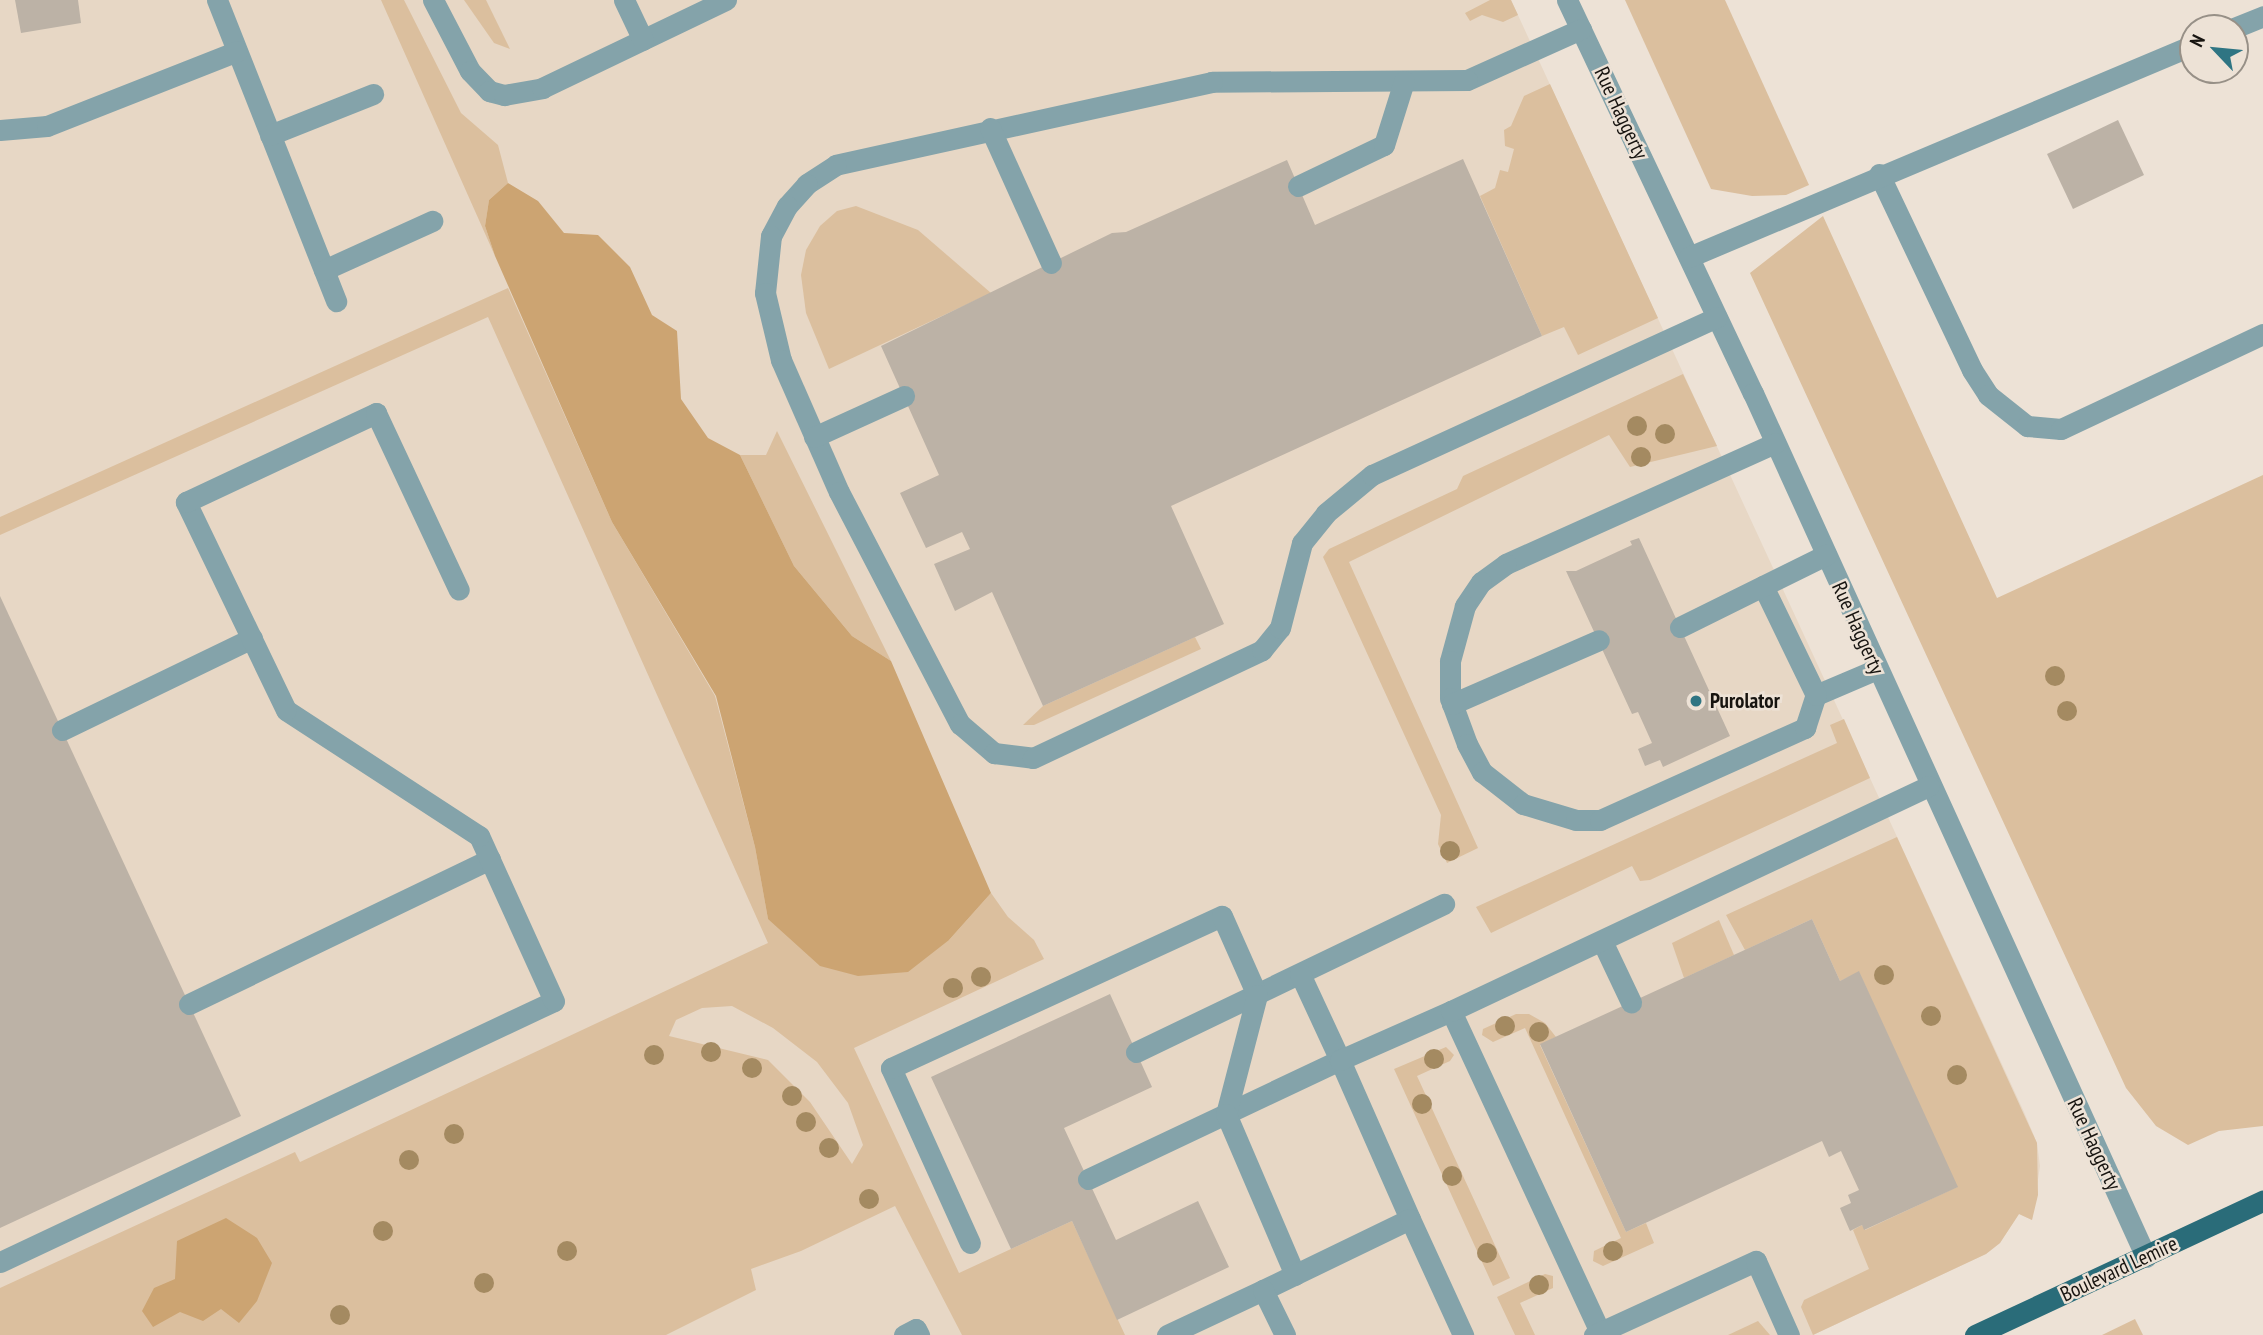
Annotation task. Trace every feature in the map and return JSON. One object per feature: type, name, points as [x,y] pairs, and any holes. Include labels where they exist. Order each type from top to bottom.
[{"type":"main road","name":"Boulevard Lemire","points":[[1975,1335],[2263,1201]]},
{"type":"street","points":[[217,0],[336,301]]},
{"type":"street","points":[[433,0],[470,71],[489,91],[504,95],[542,88],[726,0]]},
{"type":"street","points":[[624,0],[643,40]]},
{"type":"street","name":"Rue Haggerty","points":[[1567,0],[1717,317],[1929,786],[2147,1257]]},
{"type":"street","points":[[1581,29],[1468,79],[1212,82],[990,128],[836,165],[807,184],[787,206],[771,236],[765,293],[780,360],[814,437],[960,724],[994,753],[1033,758],[1262,650],[1280,628],[1302,543],[1326,513],[1372,475],[1717,317]]},
{"type":"street","points":[[0,130],[47,126],[237,51]]},
{"type":"street","points":[[1689,257],[1880,174],[2179,51]]},
{"type":"street","points":[[1298,186],[1384,145],[1404,81]]},
{"type":"street","points":[[270,135],[373,93]]},
{"type":"street","points":[[990,128],[1051,263]]},
{"type":"street","points":[[1880,174],[1972,370],[1988,395],[2027,426],[2061,429],[2263,334]]},
{"type":"street","points":[[324,270],[432,222]]},
{"type":"street","points":[[814,437],[904,396]]},
{"type":"street","points":[[0,1262],[554,1002],[479,836],[286,710],[186,502],[376,412],[459,590]]},
{"type":"street","points":[[1763,586],[1816,695],[1805,729],[1600,820],[1546,814],[1503,791],[1482,772],[1452,704],[1454,637],[1465,606],[1481,582],[1506,564],[1775,443]]},
{"type":"street","points":[[1680,627],[1826,555]]},
{"type":"street","points":[[62,730],[251,638]]},
{"type":"street","points":[[1452,704],[1599,640]]},
{"type":"street","points":[[1816,695],[1877,669]]},
{"type":"street","points":[[1088,1179],[1340,1060],[1451,1012],[1929,786]]},
{"type":"street","points":[[189,1003],[490,859]]},
{"type":"street","points":[[1136,1052],[1444,904]]},
{"type":"street","points":[[970,1243],[891,1068],[1222,916],[1257,995],[1226,1114],[1295,1275]]},
{"type":"street","points":[[1602,941],[1632,1002]]},
{"type":"street","points":[[1300,974],[1463,1335]]},
{"type":"street","points":[[1451,1012],[1597,1334],[1756,1261],[1790,1335]]},
{"type":"street","points":[[1167,1335],[1410,1219]]},
{"type":"street","points":[[1263,1290],[1285,1335]]},
{"type":"street","points":[[904,1335],[916,1329],[919,1335]]},
{"type":"shaded area","points":[[0,0],[1511,0],[2024,1112],[2037,1143],[2040,1166],[2032,1220],[2019,1214],[2000,1243],[1986,1254],[1813,1335],[0,1335]]},
{"type":"shaded area","points":[[381,0],[404,0],[461,113],[498,145],[508,183],[489,200],[485,226],[495,256]]},
{"type":"shaded area","points":[[464,0],[486,0],[510,49],[494,43]]},
{"type":"shaded area","points":[[1490,0],[1511,0],[1518,15],[1503,22],[1482,15],[1470,21],[1465,13]]},
{"type":"shaded area","points":[[1625,0],[1725,0],[1809,185],[1786,195],[1752,196],[1711,189]]},
{"type":"shaded area","points":[[1550,84],[1658,318],[1578,355],[1564,327],[1542,336],[1480,196],[1495,188],[1500,170],[1508,172],[1514,149],[1505,146],[1504,130],[1511,126],[1524,96]]},
{"type":"shaded area","points":[[508,183],[538,201],[564,233],[598,235],[630,267],[652,315],[677,331],[681,399],[708,438],[740,455],[794,566],[852,636],[891,661],[991,893],[949,940],[908,972],[858,976],[820,966],[768,919],[755,847],[716,696],[612,522],[495,256],[485,226],[489,200]]},
{"type":"shaded area","points":[[856,206],[918,230],[991,293],[829,369],[806,313],[801,275],[806,250],[820,226],[837,211]]},
{"type":"shaded area","points":[[1823,216],[1997,598],[2263,475],[2263,1126],[2219,1131],[2188,1145],[2156,1126],[2126,1088],[1750,273]]},
{"type":"shaded area","points":[[508,288],[612,522],[715,696],[755,847],[768,919],[949,940],[991,893],[1008,917],[1034,940],[1044,959],[854,1048],[959,1273],[1072,1221],[1125,1335],[962,1335],[895,1206],[801,1251],[751,1269],[756,1290],[666,1335],[0,1335],[0,1288],[295,1152],[300,1162],[768,943],[488,317],[0,535],[0,517]],"holes":[[[732,1006],[773,1028],[817,1062],[848,1103],[863,1145],[852,1164],[810,1102],[768,1060],[669,1036],[676,1020],[702,1008]]]},
{"type":"shaded area","points":[[1683,374],[1717,446],[1630,467],[1609,435],[1349,562],[1478,848],[1447,863],[1438,844],[1441,815],[1323,557],[1329,549],[1457,489],[1463,476]]},
{"type":"shaded area","points":[[777,431],[891,661],[852,636],[794,566],[740,455],[766,455]]},
{"type":"shaded area","points":[[1195,637],[1201,649],[1034,725],[1023,725],[1043,706]]},
{"type":"shaded area","points":[[1844,719],[1870,778],[1650,880],[1640,881],[1632,866],[1491,933],[1476,907],[1837,743],[1830,725]]},
{"type":"shaded area","points":[[1897,837],[2037,1143],[2038,1195],[2032,1220],[2019,1214],[2000,1243],[1986,1254],[1813,1335],[1801,1307],[1804,1300],[1869,1269],[1853,1230],[1862,1225],[1865,1230],[1957,1187],[1859,972],[1840,981],[1812,919],[1745,950],[1726,915]]},
{"type":"shaded area","points":[[1719,920],[1734,955],[1684,978],[1672,943]]},
{"type":"shaded area","points":[[1516,1014],[1529,1014],[1545,1023],[1556,1037],[1540,1045],[1626,1232],[1646,1223],[1654,1243],[1603,1266],[1593,1261],[1594,1251],[1621,1238],[1525,1028],[1493,1042],[1482,1035],[1483,1029]]},
{"type":"shaded area","points":[[1446,1047],[1454,1055],[1450,1061],[1417,1076],[1510,1278],[1493,1286],[1394,1069]]},
{"type":"shaded area","points":[[226,1218],[257,1238],[272,1263],[257,1301],[239,1323],[221,1309],[203,1321],[180,1312],[153,1327],[142,1311],[154,1288],[175,1279],[177,1241]]},
{"type":"shaded area","points":[[1545,1274],[1553,1276],[1553,1288],[1520,1303],[1535,1335],[1515,1335],[1497,1297]]},
{"type":"shaded area","points":[[2135,1319],[2143,1335],[2102,1335]]},
{"type":"shaded area","points":[[1758,1321],[1770,1335],[1728,1335]]},
{"type":"building","points":[[15,0],[78,0],[81,23],[21,33]]},
{"type":"building","points":[[2118,120],[2144,175],[2073,209],[2047,154]]},
{"type":"building","points":[[1463,159],[1542,336],[1171,506],[1224,624],[1043,706],[992,592],[955,611],[934,564],[970,549],[962,532],[926,548],[900,493],[939,475],[881,346],[1112,233],[1126,232],[1287,160],[1315,225]]},
{"type":"building","points":[[1639,538],[1730,736],[1663,767],[1660,760],[1645,766],[1638,749],[1652,743],[1638,712],[1632,714],[1566,571],[1576,571],[1632,545],[1630,541]]},
{"type":"building","points":[[0,596],[241,1116],[0,1228]]},
{"type":"building","points":[[1812,919],[1840,981],[1859,971],[1958,1187],[1864,1230],[1862,1225],[1850,1231],[1840,1208],[1851,1203],[1848,1195],[1859,1190],[1841,1151],[1829,1157],[1822,1141],[1626,1232],[1540,1044]]},
{"type":"building","points":[[1110,994],[1152,1087],[1064,1128],[1116,1240],[1198,1201],[1229,1267],[1117,1320],[1072,1221],[1011,1249],[931,1077]]},
{"type":"place","name":"Purolator","points":[[1696,701]]}]
